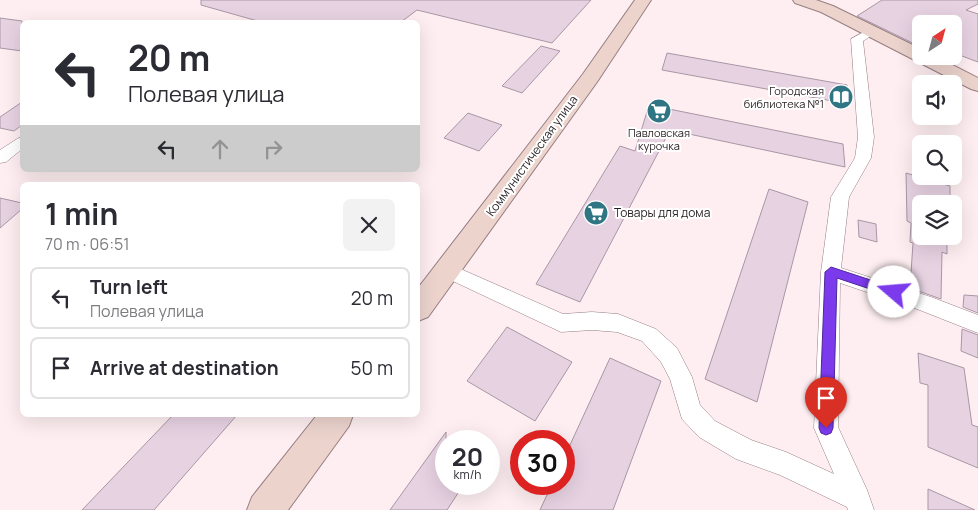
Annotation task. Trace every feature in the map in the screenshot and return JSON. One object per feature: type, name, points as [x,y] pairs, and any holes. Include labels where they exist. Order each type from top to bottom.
[{"type":"main road","name":"Коммунистическая улица","points":[[420,306],[590,78],[643,0]]},
{"type":"main road","points":[[801,0],[827,9],[978,85]]},
{"type":"main road","points":[[265,510],[335,417]]},
{"type":"street","points":[[860,505],[826,428],[831,272],[840,197],[863,158],[865,144],[857,39],[871,32]]},
{"type":"street","points":[[0,158],[20,143]]},
{"type":"street","points":[[447,270],[561,323],[592,321],[618,323],[649,335],[669,355],[681,378],[690,410],[707,429],[745,450],[786,465],[860,505]]},
{"type":"street","points":[[831,272],[924,303],[978,324]]},
{"type":"building","points":[[201,0],[591,0],[552,43],[417,10],[404,20],[254,20],[201,5]]},
{"type":"building","points":[[882,0],[978,0],[978,4],[966,10],[978,14],[978,62],[962,56],[962,15],[912,15],[912,43],[857,16]]},
{"type":"building","points":[[0,18],[20,21],[20,51],[0,48]]},
{"type":"building","points":[[541,46],[560,51],[522,93],[502,86]]},
{"type":"building","points":[[667,53],[847,85],[849,104],[662,70]]},
{"type":"building","points":[[20,103],[20,126],[14,131],[0,128],[0,117]]},
{"type":"building","points":[[649,105],[843,144],[845,167],[670,130],[580,302],[536,284],[620,146],[635,151]]},
{"type":"building","points":[[468,113],[502,125],[479,151],[444,138]]},
{"type":"building","points":[[906,173],[912,175],[912,185],[950,186],[950,195],[912,195],[912,243],[910,242],[911,223],[907,221]]},
{"type":"building","points":[[769,189],[808,202],[757,402],[705,379]]},
{"type":"building","points":[[0,198],[20,203],[20,211],[0,228]]},
{"type":"building","points":[[858,220],[876,224],[877,242],[859,237]]},
{"type":"building","points":[[913,245],[947,245],[947,254],[942,252],[941,299],[910,288]]},
{"type":"building","points":[[964,295],[978,296],[978,313],[963,307]]},
{"type":"building","points":[[507,327],[572,362],[535,421],[467,381]]},
{"type":"building","points":[[962,329],[978,335],[978,358],[961,351]]},
{"type":"building","points":[[918,353],[964,368],[972,425],[978,427],[978,468],[928,447],[928,385],[920,383]]},
{"type":"building","points":[[610,358],[661,381],[613,510],[540,510],[547,495],[575,495],[575,434]]},
{"type":"building","points":[[171,417],[235,417],[154,510],[82,510]]},
{"type":"building","points":[[435,447],[435,495],[457,495],[447,510],[390,510]]},
{"type":"building","points":[[928,489],[975,510],[928,510]]},
{"type":"place","name":"Городская библиотека №1","points":[[841,97]]},
{"type":"place","name":"Павловская курочка","points":[[659,111]]},
{"type":"place","name":"Товары для дома","points":[[596,213]]},
{"type":"route","points":[[826,428],[831,272],[894,292]]}]
